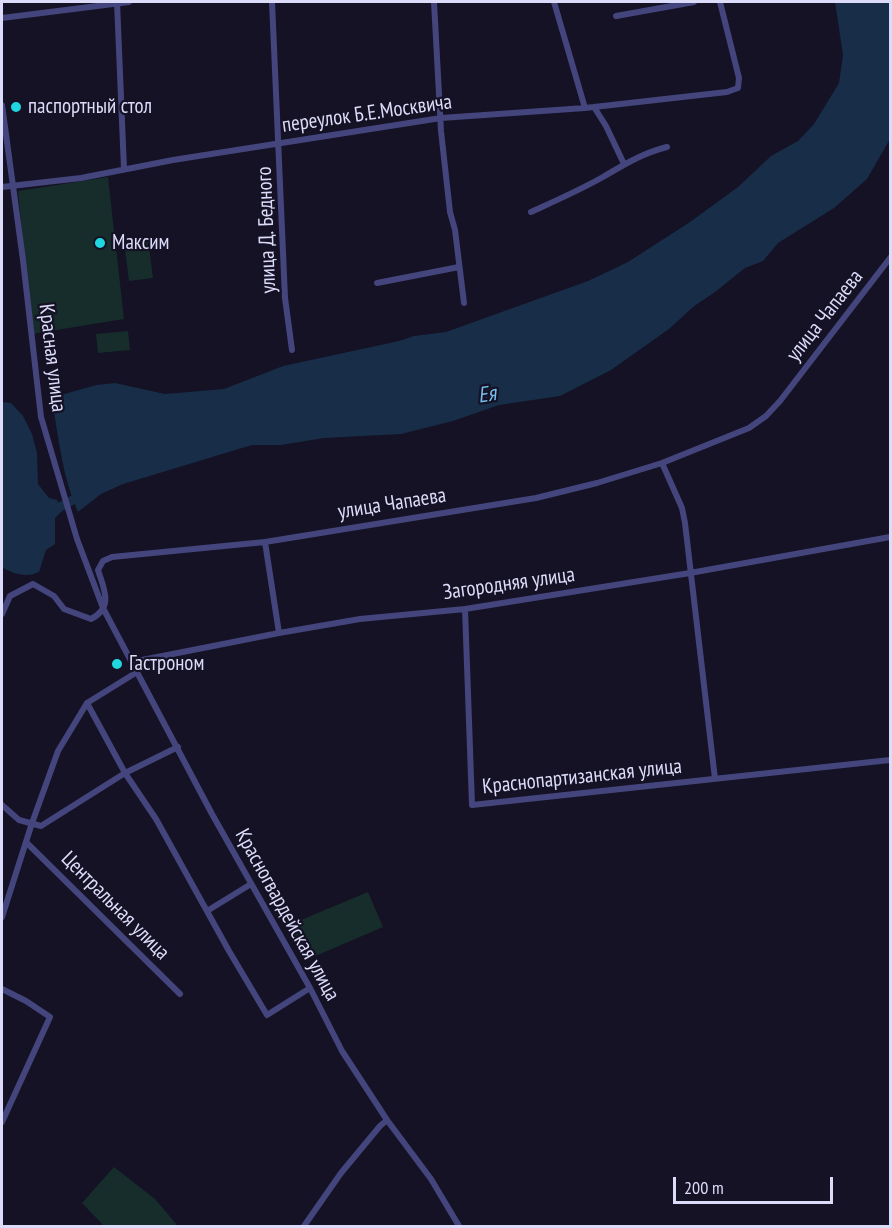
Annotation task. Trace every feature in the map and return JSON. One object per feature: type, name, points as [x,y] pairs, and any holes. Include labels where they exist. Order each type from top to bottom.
[{"type":"street","points":[[117,2],[124,169]]},
{"type":"street","points":[[2,18],[129,2]]},
{"type":"street","name":"улица Д. Бедного","points":[[272,2],[285,298],[292,350]]},
{"type":"street","points":[[434,2],[441,118],[450,212],[456,230],[464,303]]},
{"type":"street","points":[[554,2],[585,108]]},
{"type":"street","points":[[616,16],[694,2]]},
{"type":"street","name":"переулок Б.Е.Москвича","points":[[2,187],[81,178],[279,143],[441,118],[585,108],[727,92],[738,88],[737,68],[720,2]]},
{"type":"street","name":"Красная улица","points":[[2,105],[14,186],[41,417],[77,539],[103,608]]},
{"type":"street","points":[[594,107],[624,164]]},
{"type":"street","points":[[531,212],[649,151],[667,147]]},
{"type":"street","name":"улица Чапаева","points":[[103,608],[107,596],[98,570],[102,561],[122,555],[265,542],[536,498],[597,483],[662,463],[749,428],[766,416],[780,401],[891,258]]},
{"type":"street","points":[[377,283],[459,267]]},
{"type":"street","points":[[662,463],[682,508],[715,779]]},
{"type":"street","name":"Загородняя улица","points":[[132,662],[360,619],[465,609],[690,573],[891,537]]},
{"type":"street","points":[[265,542],[279,633]]},
{"type":"street","points":[[2,614],[10,596],[33,584],[54,596],[64,609],[91,619],[99,615],[103,608]]},
{"type":"street","name":"Красногвардейская улица","points":[[103,608],[342,1051],[387,1120],[430,1179],[459,1227]]},
{"type":"street","name":"Краснопартизанская улица","points":[[465,609],[472,805],[891,760]]},
{"type":"street","points":[[2,917],[3,906],[58,751],[87,703],[137,672]]},
{"type":"street","points":[[87,703],[267,1015],[310,988]]},
{"type":"street","points":[[2,805],[19,820],[41,826],[126,773],[178,747]]},
{"type":"street","name":"Центральная улица","points":[[27,843],[180,993]]},
{"type":"street","points":[[207,911],[251,884]]},
{"type":"street","points":[[2,989],[50,1017],[2,1122]]},
{"type":"street","points":[[307,1225],[342,1173],[387,1120]]},
{"type":"green space","points":[[108,177],[124,319],[32,334],[18,191]]},
{"type":"green space","points":[[148,238],[153,278],[129,281],[124,241]]},
{"type":"green space","points":[[128,331],[130,350],[98,353],[96,334]]},
{"type":"green space","points":[[368,892],[383,927],[304,961],[289,925]]},
{"type":"green space","points":[[114,1167],[155,1199],[178,1226],[104,1226],[82,1203]]},
{"type":"water","points":[[835,2],[890,2],[890,139],[867,179],[834,208],[778,243],[763,261],[745,268],[693,307],[669,329],[611,370],[560,396],[499,405],[453,421],[401,434],[324,438],[281,445],[252,445],[123,484],[101,494],[78,512],[65,473],[53,406],[61,395],[96,385],[115,383],[165,394],[224,389],[283,366],[414,336],[446,332],[588,281],[628,262],[690,222],[738,187],[771,156],[798,141],[814,124],[839,83],[843,55]]},
{"type":"water","points":[[2,402],[11,403],[23,416],[32,434],[37,453],[38,484],[49,498],[57,500],[62,511],[55,518],[55,544],[46,550],[39,572],[30,575],[11,572],[2,567]]},
{"type":"waterway","name":"Ея","points":[[49,513],[82,495]]},
{"type":"place","name":"паспортный стол","points":[[16,107]]},
{"type":"place","name":"Максим","points":[[100,243]]},
{"type":"place","name":"Гастроном","points":[[117,664]]}]
